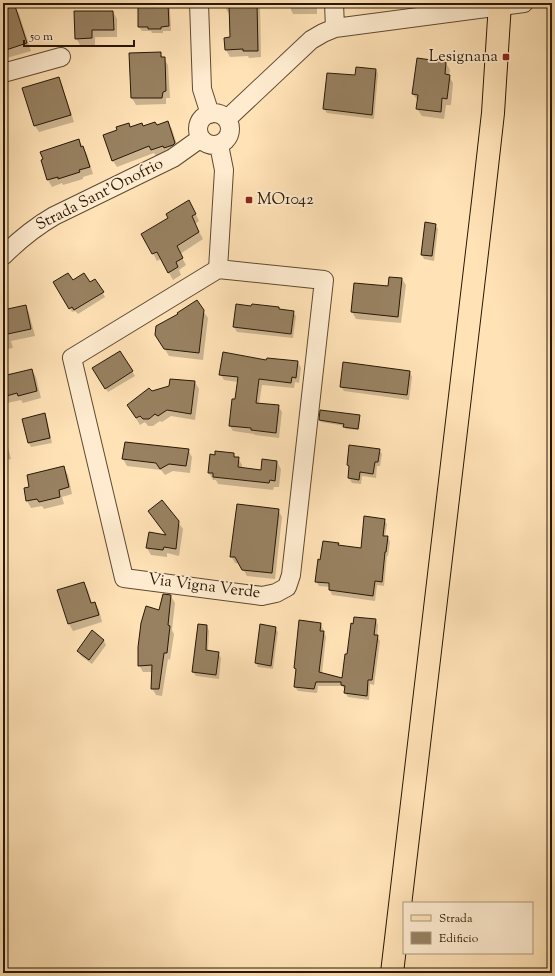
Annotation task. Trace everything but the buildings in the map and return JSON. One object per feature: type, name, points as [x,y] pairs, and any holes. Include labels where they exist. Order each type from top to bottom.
[{"type":"main road","points":[[392,973],[484,193],[493,112],[500,5]]},
{"type":"street","points":[[199,3],[202,89],[218,116],[230,123],[230,134],[224,143],[219,145],[209,145],[201,138],[198,129],[202,119],[218,116],[311,40],[335,28],[524,3]]},
{"type":"street","points":[[334,3],[335,28]]},
{"type":"street","points":[[3,73],[61,56]]},
{"type":"street","name":"Strada Sant'Onofrio","points":[[3,256],[30,231],[54,216],[173,158],[201,138]]},
{"type":"street","points":[[218,269],[224,170],[219,145]]},
{"type":"street","name":"Via Vigna Verde","points":[[218,269],[324,280],[291,575],[287,587],[276,593],[262,596],[124,578],[72,358],[218,269]]},
{"type":"place","name":"Lesignana","points":[[506,57]]},
{"type":"place","name":"MO1042","points":[[249,200]]}]
